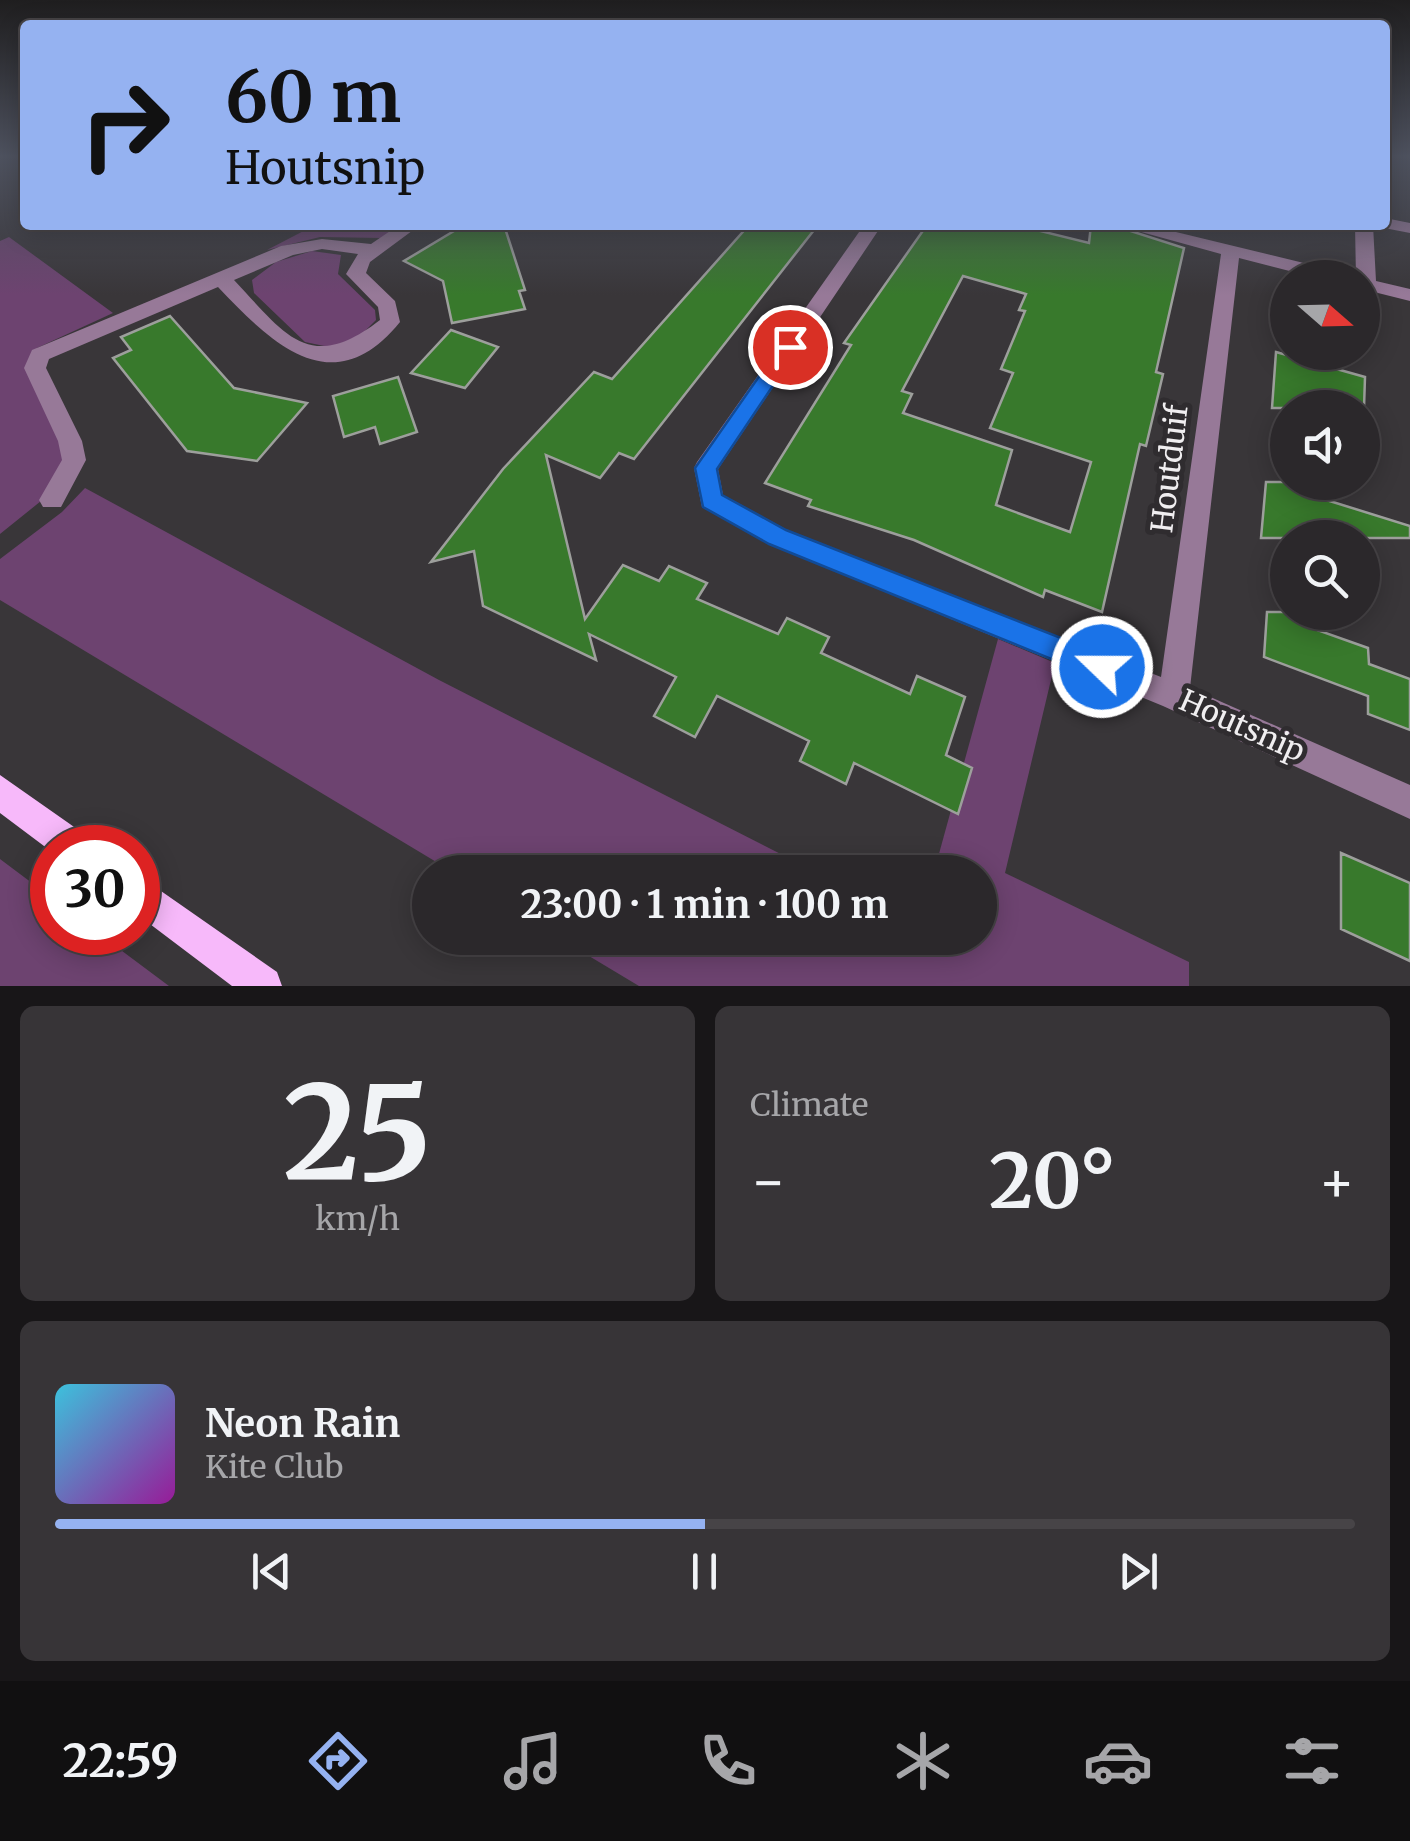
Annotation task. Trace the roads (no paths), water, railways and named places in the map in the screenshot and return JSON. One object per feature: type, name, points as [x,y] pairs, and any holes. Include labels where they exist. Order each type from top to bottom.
[{"type":"main road","points":[[0,792],[45,825]]},
{"type":"main road","points":[[160,909],[263,986]]},
{"type":"street","points":[[221,278],[281,339],[304,356],[331,357],[365,346],[390,322],[388,305],[356,274],[362,259],[404,230]]},
{"type":"street","name":"Houtsnip","points":[[870,230],[706,468],[712,500],[778,537],[1174,696],[1410,802]]},
{"type":"street","points":[[1146,230],[1271,260]]},
{"type":"street","points":[[1364,230],[1364,260]]},
{"type":"street","points":[[52,500],[74,460],[70,441],[36,368],[40,355],[288,250],[322,244],[375,250]]},
{"type":"street","name":"Houtduif","points":[[1174,696],[1231,250]]},
{"type":"street","points":[[1380,287],[1410,295]]}]
